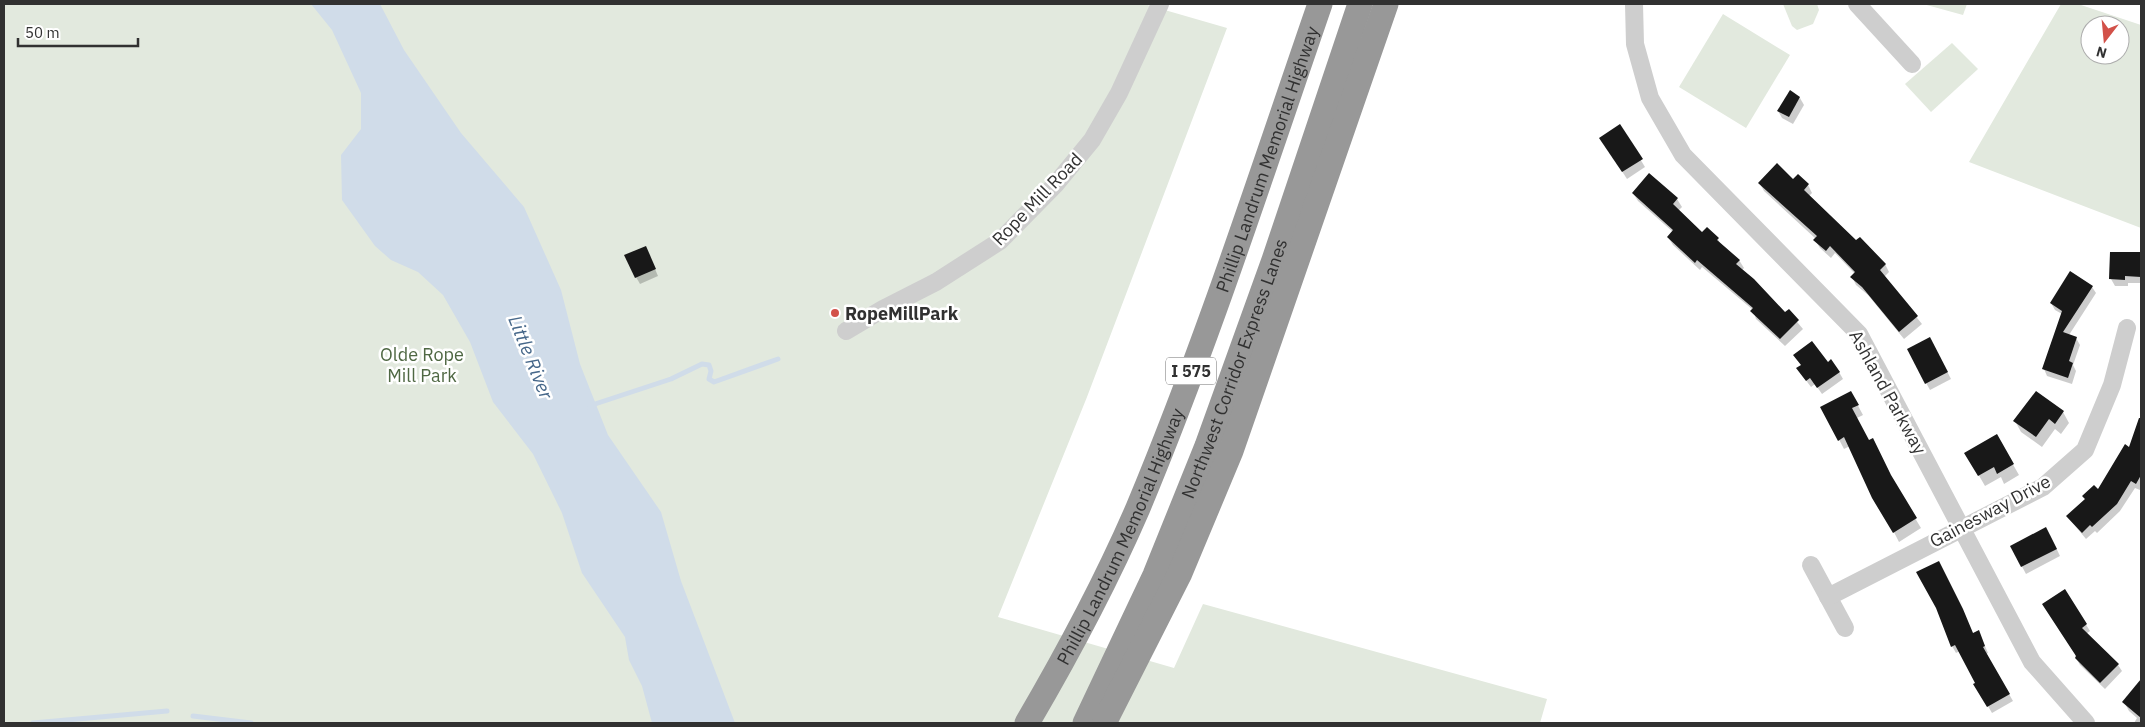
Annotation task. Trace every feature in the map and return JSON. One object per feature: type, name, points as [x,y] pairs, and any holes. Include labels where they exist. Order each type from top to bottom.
[{"type":"highway","name":"Phillip Landrum Memorial Highway","points":[[1027,723],[1061,665],[1100,589],[1160,454],[1229,269],[1320,4]]},
{"type":"highway","name":"Northwest Corridor Express Lanes","points":[[1085,723],[1155,575],[1207,446],[1274,260],[1360,4]]},
{"type":"highway","points":[[1104,723],[1180,573],[1232,451],[1386,4]]},
{"type":"street","name":"Rope Mill Road","points":[[846,331],[883,308],[936,282],[1000,241],[1055,185],[1092,140],[1119,93],[1160,4]]},
{"type":"street","name":"Ashland Parkway","points":[[1634,4],[1635,44],[1650,98],[1683,155],[1859,334],[2032,662],[2086,723]]},
{"type":"street","points":[[1857,4],[1912,64]]},
{"type":"street","name":"Gainesway Drive","points":[[1828,597],[1961,527],[2043,487],[2085,450],[2112,385],[2127,328]]},
{"type":"street","points":[[1811,565],[1844,628]]},
{"type":"green space","name":"Olde Rope Mill Park","points":[[4,4],[1144,4],[1227,28],[1087,397],[998,617],[1174,668],[1203,604],[1547,699],[1540,723],[4,723]]},
{"type":"green space","points":[[1783,4],[1817,4],[1819,10],[1813,24],[1797,30],[1792,26]]},
{"type":"green space","points":[[1923,4],[1967,4],[1963,15]]},
{"type":"green space","points":[[2061,4],[2078,4],[2111,15],[2080,15],[2080,65],[2130,65],[2130,21],[2141,25],[2141,228],[1969,162]]},
{"type":"green space","points":[[1723,14],[1790,55],[1746,128],[1679,87]]},
{"type":"green space","points":[[1952,43],[1978,69],[1931,112],[1905,84]]},
{"type":"water","name":"Little River","points":[[311,4],[380,4],[404,50],[461,133],[524,207],[561,290],[580,364],[608,435],[661,512],[681,581],[735,723],[652,723],[642,686],[629,660],[625,637],[582,573],[562,513],[533,454],[493,402],[470,342],[443,295],[418,272],[391,260],[375,246],[342,200],[341,155],[361,129],[361,93],[332,30]]},
{"type":"building","points":[[1790,90],[1800,97],[1789,117],[1777,111]]},
{"type":"building","points":[[1620,124],[1643,159],[1622,172],[1599,138]]},
{"type":"building","points":[[1777,163],[1793,179],[1798,174],[1809,184],[1804,190],[1856,240],[1860,237],[1886,264],[1880,270],[1918,316],[1899,332],[1862,287],[1850,277],[1855,272],[1830,246],[1826,251],[1813,240],[1817,236],[1758,183]]},
{"type":"building","points":[[1649,173],[1678,198],[1673,204],[1702,232],[1707,227],[1719,238],[1717,240],[1740,260],[1736,264],[1754,279],[1785,312],[1789,309],[1799,320],[1780,339],[1750,311],[1753,308],[1697,260],[1695,263],[1667,237],[1673,230],[1632,193]]},
{"type":"building","points":[[646,246],[656,269],[635,278],[624,255]]},
{"type":"building","points":[[2110,252],[2141,252],[2141,277],[2125,276],[2125,280],[2109,279]]},
{"type":"building","points":[[2070,271],[2093,286],[2063,332],[2077,337],[2069,361],[2073,363],[2068,378],[2042,369],[2062,311],[2050,303]]},
{"type":"building","points":[[1930,337],[1948,372],[1925,384],[1907,349]]},
{"type":"building","points":[[1812,341],[1828,362],[1831,359],[1840,372],[1817,388],[1810,378],[1806,381],[1796,368],[1801,365],[1793,355]]},
{"type":"building","points":[[1851,391],[1859,405],[1852,408],[1869,440],[1873,438],[1891,475],[1917,518],[1893,533],[1872,498],[1844,437],[1838,441],[1820,407]]},
{"type":"building","points":[[2036,391],[2064,411],[2055,424],[2049,419],[2036,437],[2013,421]]},
{"type":"building","points":[[2139,418],[2141,418],[2141,475],[2136,484],[2131,481],[2117,504],[2092,527],[2090,525],[2082,533],[2066,516],[2085,499],[2082,496],[2094,485],[2098,489],[2125,444],[2129,447]]},
{"type":"building","points":[[1997,434],[2014,464],[1997,474],[1994,467],[1978,476],[1964,453]]},
{"type":"building","points":[[2046,527],[2057,549],[2021,567],[2010,546]]},
{"type":"building","points":[[1939,561],[1973,633],[1979,630],[1985,646],[1983,647],[2010,694],[1987,707],[1973,684],[1975,683],[1955,645],[1951,647],[1936,608],[1916,572]]},
{"type":"building","points":[[2065,589],[2087,624],[2082,628],[2119,664],[2100,683],[2075,658],[2076,656],[2042,604]]},
{"type":"building","points":[[2141,679],[2141,718],[2122,702]]},
{"type":"waterway","points":[[590,408],[595,404],[671,379],[702,364],[709,365],[711,371],[709,379],[714,382],[778,359]]},
{"type":"waterway","points":[[33,723],[167,711]]},
{"type":"waterway","points":[[193,716],[251,723]]},
{"type":"place","name":"RopeMillPark","points":[[835,313]]}]
